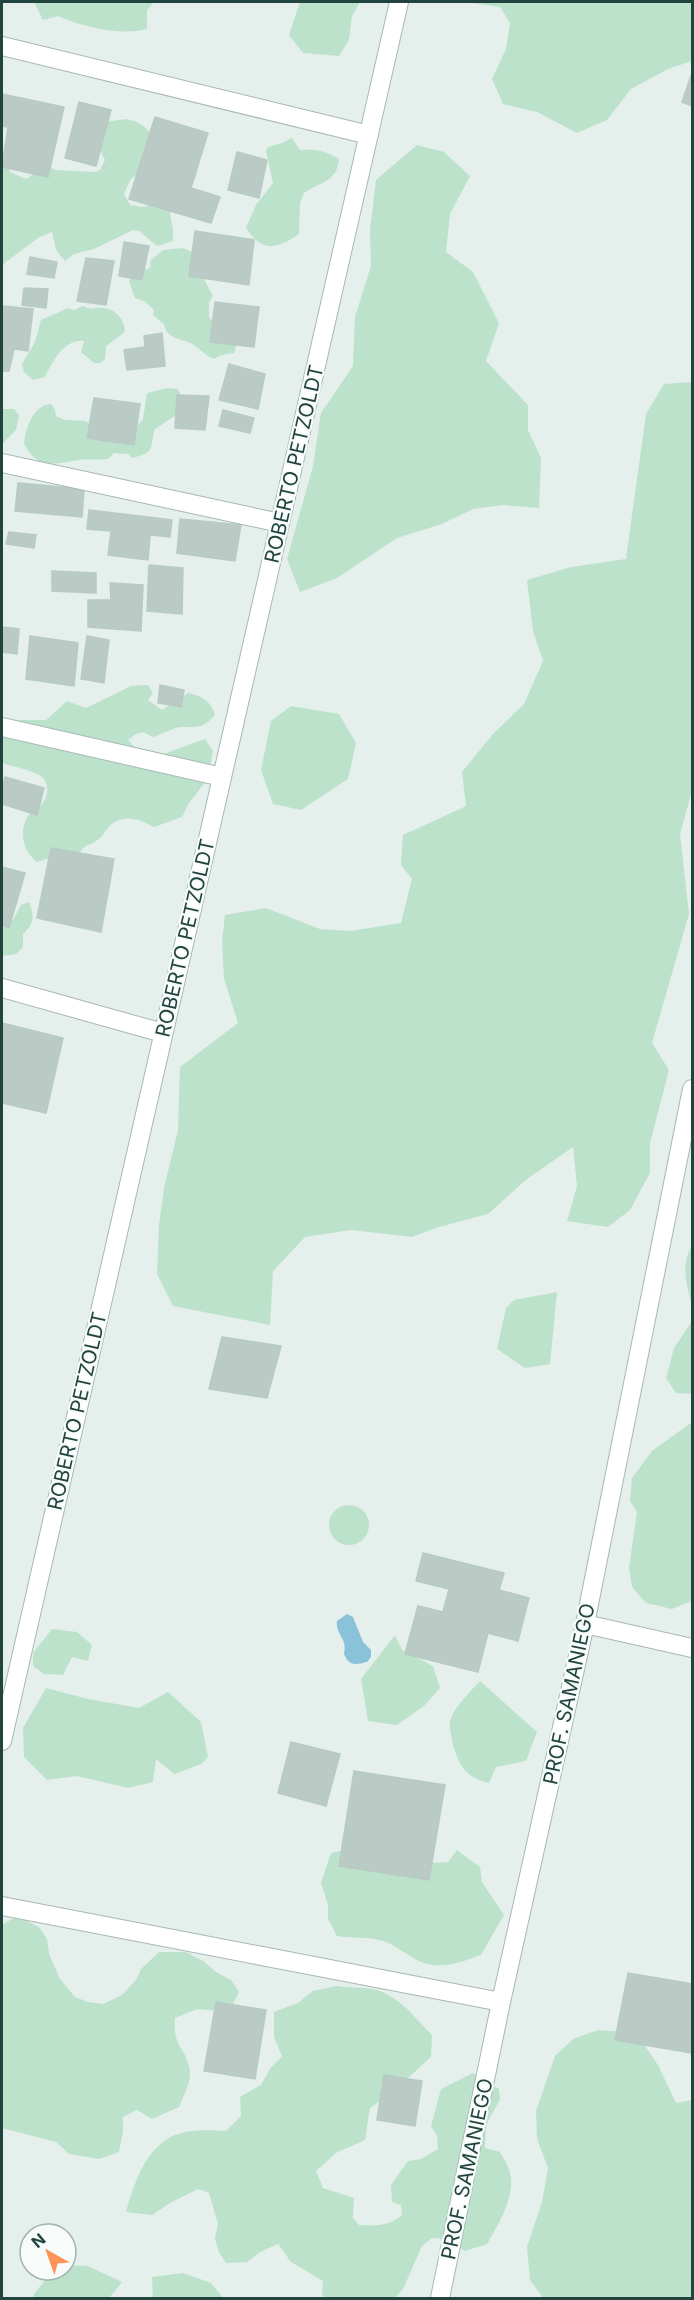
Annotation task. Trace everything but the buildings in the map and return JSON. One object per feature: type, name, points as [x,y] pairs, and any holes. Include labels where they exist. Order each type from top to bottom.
[{"type":"street","name":"ROBERTO PETZOLDT","points":[[2,1741],[399,2]]},
{"type":"street","points":[[2,46],[369,135]]},
{"type":"street","points":[[2,463],[280,523]]},
{"type":"street","points":[[2,727],[222,777]]},
{"type":"street","points":[[2,988],[163,1033]]},
{"type":"street","name":"PROF. SAMANIEGO","points":[[440,2298],[501,2002],[585,1624],[693,1089]]},
{"type":"street","points":[[585,1624],[693,1648]]},
{"type":"street","points":[[2,1906],[501,2002]]},
{"type":"green space","points":[[34,2],[154,2],[147,10],[147,29],[114,31],[90,27],[58,16],[43,20]]},
{"type":"green space","points":[[300,2],[360,2],[352,16],[349,40],[339,56],[303,53],[289,35]]},
{"type":"green space","points":[[465,2],[692,2],[692,61],[668,69],[631,89],[607,120],[577,133],[537,112],[503,104],[492,79],[506,49],[510,23],[500,7]]},
{"type":"green space","points":[[126,119],[142,125],[154,137],[137,174],[130,180],[124,194],[130,205],[142,207],[168,202],[173,241],[157,246],[139,231],[133,230],[94,249],[74,254],[65,261],[56,250],[52,232],[38,238],[2,265],[2,156],[10,172],[26,179],[46,166],[56,170],[96,172],[100,170],[105,160],[96,142],[105,122]]},
{"type":"green space","points":[[292,138],[300,150],[320,151],[339,159],[338,167],[331,177],[304,193],[300,203],[299,234],[283,243],[264,245],[246,228],[256,205],[273,183],[266,151],[268,147]]},
{"type":"green space","points":[[417,145],[444,152],[470,176],[450,214],[446,252],[473,272],[499,323],[486,361],[528,405],[528,430],[541,458],[539,508],[503,505],[473,509],[442,524],[397,538],[337,578],[300,592],[287,559],[313,466],[321,413],[353,366],[355,317],[371,266],[370,230],[376,180]]},
{"type":"green space","points":[[183,248],[196,254],[199,270],[213,296],[209,302],[209,317],[223,332],[237,342],[234,353],[221,355],[214,359],[189,342],[171,336],[164,324],[153,315],[154,310],[144,301],[135,298],[129,281],[133,274],[150,268],[151,260],[163,250]]},
{"type":"green space","points":[[83,306],[112,310],[121,319],[125,332],[106,346],[105,359],[100,363],[94,363],[81,352],[84,341],[77,341],[60,352],[45,377],[33,380],[24,372],[22,364],[35,342],[41,320],[68,308],[74,310]]},
{"type":"green space","points":[[692,382],[692,791],[680,834],[689,914],[652,1043],[669,1070],[650,1143],[650,1173],[630,1210],[608,1227],[567,1221],[577,1186],[573,1147],[527,1179],[488,1214],[412,1237],[351,1230],[305,1237],[273,1271],[270,1325],[173,1306],[157,1274],[159,1225],[164,1188],[178,1130],[180,1067],[238,1023],[224,978],[222,942],[225,915],[266,908],[320,929],[350,931],[401,923],[412,879],[401,865],[403,835],[466,806],[462,772],[493,734],[524,704],[543,661],[533,631],[527,580],[571,567],[626,559],[646,414],[664,384]]},
{"type":"green space","points":[[167,388],[178,389],[183,402],[182,411],[155,429],[151,448],[140,456],[132,458],[128,454],[114,453],[108,459],[47,463],[34,458],[24,443],[29,424],[35,413],[39,408],[51,404],[56,416],[65,420],[85,421],[96,427],[132,433],[143,419],[147,393]]},
{"type":"green space","points":[[2,409],[14,409],[19,415],[16,430],[2,444]]},
{"type":"green space","points":[[148,685],[153,693],[148,700],[162,710],[188,693],[205,700],[215,715],[200,726],[178,727],[153,737],[143,732],[128,740],[141,754],[158,756],[205,739],[213,751],[207,780],[189,803],[182,817],[154,827],[129,818],[118,820],[100,838],[84,847],[75,860],[53,857],[37,862],[27,851],[23,831],[31,812],[45,800],[47,792],[45,780],[35,773],[2,763],[2,732],[20,720],[46,720],[67,701],[86,708],[131,686]]},
{"type":"green space","points":[[291,706],[339,714],[356,743],[348,779],[301,810],[273,804],[261,770],[271,721]]},
{"type":"green space","points":[[29,902],[32,920],[23,934],[23,947],[16,954],[2,956],[2,930],[13,920],[21,905]]},
{"type":"green space","points":[[692,1246],[692,1306],[685,1268]]},
{"type":"green space","points":[[557,1292],[550,1364],[525,1368],[497,1349],[506,1308],[514,1300]]},
{"type":"green space","points":[[692,1321],[692,1394],[676,1393],[666,1378],[674,1348]]},
{"type":"green space","points":[[692,1422],[692,1601],[672,1609],[646,1603],[632,1587],[629,1568],[637,1512],[630,1501],[632,1478],[652,1451]]},
{"type":"green space","points":[[349,1505],[357,1506],[363,1511],[368,1517],[368,1533],[363,1539],[357,1544],[349,1545],[341,1544],[335,1539],[330,1533],[329,1525],[330,1517],[335,1511],[341,1506]]},
{"type":"green space","points":[[52,1629],[77,1632],[92,1645],[88,1661],[72,1657],[63,1675],[44,1674],[33,1666],[33,1653]]},
{"type":"green space","points":[[395,1635],[402,1650],[433,1666],[440,1688],[424,1706],[397,1725],[368,1721],[361,1679]]},
{"type":"green space","points":[[480,1681],[537,1732],[526,1761],[496,1767],[489,1783],[475,1778],[461,1766],[453,1745],[450,1728],[454,1712]]},
{"type":"green space","points":[[46,1688],[88,1699],[139,1708],[168,1692],[201,1722],[208,1757],[201,1764],[174,1774],[156,1759],[153,1782],[128,1788],[77,1776],[47,1780],[24,1757],[23,1728]]},
{"type":"green space","points":[[370,1844],[410,1864],[448,1862],[457,1850],[480,1867],[482,1882],[504,1915],[481,1955],[451,1964],[436,1965],[416,1960],[383,1941],[337,1936],[328,1919],[328,1905],[321,1883],[331,1853]]},
{"type":"green space","points":[[17,1916],[39,1927],[47,1939],[49,1954],[60,1979],[75,1997],[88,2002],[103,2004],[122,1995],[136,1980],[141,1969],[159,1952],[186,1952],[231,1980],[239,1992],[229,2012],[197,2009],[175,2018],[177,2040],[187,2059],[190,2071],[189,2082],[179,2107],[152,2119],[137,2110],[123,2117],[119,2152],[99,2159],[69,2154],[56,2142],[2,2128],[2,1925]]},
{"type":"green space","points":[[336,1986],[373,1989],[391,1996],[432,2035],[431,2057],[396,2089],[370,2108],[365,2140],[336,2153],[316,2171],[323,2188],[354,2198],[353,2218],[359,2225],[382,2224],[402,2215],[401,2205],[392,2202],[391,2185],[408,2161],[421,2159],[438,2149],[437,2136],[431,2126],[441,2089],[473,2073],[499,2089],[500,2099],[486,2125],[485,2148],[500,2152],[510,2173],[510,2191],[501,2219],[487,2244],[465,2251],[438,2238],[432,2238],[422,2246],[403,2289],[395,2298],[325,2298],[322,2294],[323,2281],[291,2262],[278,2244],[260,2252],[247,2262],[226,2263],[219,2252],[215,2238],[218,2224],[209,2193],[198,2189],[152,2215],[126,2212],[141,2170],[162,2143],[177,2134],[191,2131],[226,2131],[241,2116],[240,2097],[261,2085],[270,2069],[282,2056],[274,2037],[274,2012],[298,2003],[313,1991]]},
{"type":"green space","points":[[598,2030],[636,2033],[658,2065],[676,2103],[692,2100],[692,2298],[543,2298],[530,2280],[527,2247],[542,2202],[548,2168],[537,2139],[536,2111],[555,2056],[573,2039]]},
{"type":"green space","points":[[78,2266],[88,2266],[122,2282],[109,2298],[33,2298],[44,2282],[78,2282]]},
{"type":"green space","points":[[183,2273],[211,2283],[223,2298],[153,2298],[152,2277]]},
{"type":"water","points":[[347,1614],[353,1617],[363,1642],[371,1650],[371,1657],[367,1662],[353,1664],[344,1654],[344,1644],[337,1621]]}]
